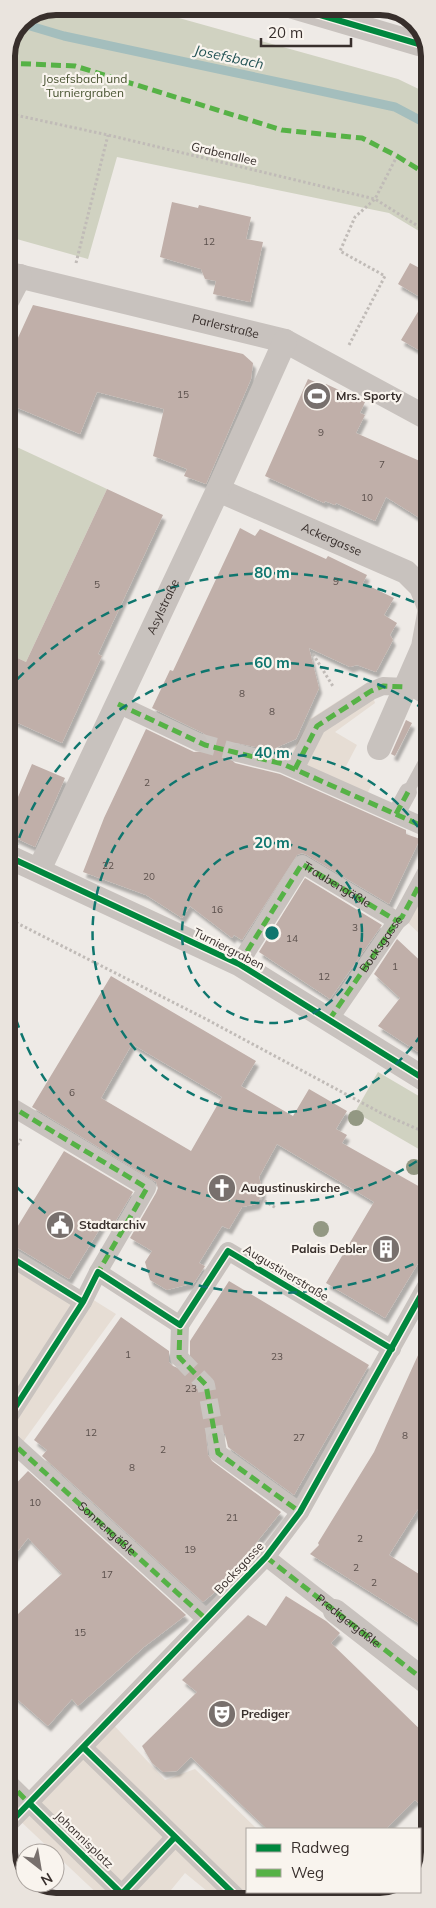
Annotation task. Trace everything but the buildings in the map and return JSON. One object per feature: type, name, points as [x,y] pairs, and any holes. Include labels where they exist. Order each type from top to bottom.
[{"type":"street","points":[[326,15],[418,41]]},
{"type":"street","name":"Parlerstraße","points":[[15,274],[285,341],[421,415]]},
{"type":"street","name":"Asylstraße","points":[[39,870],[218,490],[285,341]]},
{"type":"street","name":"Ackergasse","points":[[218,490],[406,572],[421,587]]},
{"type":"street","points":[[379,748],[421,650]]},
{"type":"street","points":[[295,769],[316,726],[343,703],[383,686],[406,688]]},
{"type":"street","points":[[118,704],[198,742]]},
{"type":"street","points":[[238,753],[283,764],[421,825]]},
{"type":"street","points":[[396,814],[408,792]]},
{"type":"street","name":"Turniergraben","points":[[15,860],[239,964],[421,1077]]},
{"type":"street","name":"Traubengäßle","points":[[239,964],[302,864],[397,921]]},
{"type":"street","name":"Bocksgasse","points":[[328,1020],[397,921],[402,917],[421,882]]},
{"type":"street","points":[[15,1109],[147,1188],[98,1272],[83,1302],[15,1408]]},
{"type":"street","name":"Augustinerstraße","points":[[180,1324],[228,1251],[392,1349]]},
{"type":"street","points":[[15,1260],[83,1302]]},
{"type":"street","points":[[98,1272],[180,1324],[179,1357]]},
{"type":"street","name":"Bocksgasse","points":[[15,1818],[266,1557],[300,1512],[421,1297]]},
{"type":"street","points":[[216,1440],[218,1453],[300,1512]]},
{"type":"street","name":"Sonnengäßle","points":[[15,1445],[206,1619]]},
{"type":"street","name":"Predigergäßle","points":[[266,1557],[421,1678]]},
{"type":"street","points":[[83,1746],[233,1893]]},
{"type":"street","name":"Johannisplatz","points":[[15,1789],[114,1893]]},
{"type":"street","name":"Johannisplatz","points":[[122,1893],[176,1837]]},
{"type":"lane","points":[[406,688],[421,696]]},
{"type":"lane","points":[[408,792],[421,768]]},
{"type":"path","points":[[69,288],[108,135]]},
{"type":"path","points":[[336,368],[386,276],[340,250],[355,217],[375,199],[397,156]]},
{"type":"path","points":[[313,654],[343,703]]},
{"type":"path","points":[[15,922],[204,1018],[381,1113],[421,1130]]},
{"type":"path","points":[[260,1198],[276,1208]]},
{"type":"green space","name":"Josefsbach und Turniergraben","points":[[56,15],[168,15],[398,79],[421,90],[421,232],[389,213],[117,157],[88,259],[15,239],[15,56],[18,40],[22,33],[40,18]]},
{"type":"green space","points":[[15,446],[107,489],[26,662],[15,657]]},
{"type":"green space","points":[[378,1072],[421,1097],[421,1150],[355,1112]]},
{"type":"shaded area","points":[[368,682],[375,703],[335,732],[357,745],[345,768],[373,782],[366,796],[288,760],[310,719]]},
{"type":"shaded area","points":[[421,892],[421,935],[402,917]]},
{"type":"shaded area","points":[[15,1251],[116,1314],[15,1453]]},
{"type":"shaded area","points":[[109,1720],[165,1780],[195,1769],[256,1828],[246,1828],[246,1893],[209,1893],[185,1873],[169,1893],[97,1893],[65,1863],[65,1843],[44,1843],[16,1817]]},
{"type":"waterway","name":"Josefsbach","points":[[29,26],[64,36],[395,107],[421,121]]},
{"type":"tunnel","points":[[198,742],[238,753]]},
{"type":"tunnel","points":[[179,1357],[206,1385],[216,1440]]},
{"type":"marked path","points":[[15,63],[75,66],[282,130],[362,138],[421,171]]},
{"type":"marked path","points":[[295,769],[317,726],[371,691],[383,686],[406,687]]},
{"type":"marked path","points":[[118,704],[205,745],[283,764],[421,825]]},
{"type":"marked path","points":[[396,814],[408,792]]},
{"type":"marked path","points":[[239,964],[302,864],[397,921]]},
{"type":"marked path","points":[[329,1020],[397,921],[402,917],[421,882]]},
{"type":"marked path","points":[[15,1109],[147,1188],[96,1276]]},
{"type":"marked path","points":[[180,1325],[179,1357],[206,1385],[218,1453],[300,1512]]},
{"type":"marked path","points":[[15,1445],[206,1619]]},
{"type":"marked path","points":[[266,1557],[421,1678]]},
{"type":"marked path","points":[[15,1789],[32,1806]]},
{"type":"cycle path","points":[[320,15],[419,44]]},
{"type":"cycle path","points":[[15,860],[239,964],[421,1077]]},
{"type":"cycle path","points":[[83,1302],[98,1272],[180,1325],[228,1251],[392,1349]]},
{"type":"cycle path","points":[[15,1260],[83,1302],[15,1408]]},
{"type":"cycle path","points":[[15,1818],[266,1557],[300,1512],[421,1295]]},
{"type":"cycle path","points":[[83,1747],[233,1893]]},
{"type":"cycle path","points":[[29,1803],[121,1893]]},
{"type":"cycle path","points":[[122,1893],[175,1837]]},
{"type":"place","name":"Mrs. Sporty","points":[[317,396]]},
{"type":"place","name":"Augustinuskirche","points":[[222,1188]]},
{"type":"place","name":"Stadtarchiv","points":[[60,1225]]},
{"type":"place","name":"Palais Debler","points":[[386,1249]]},
{"type":"place","name":"Prediger","points":[[222,1714]]}]
